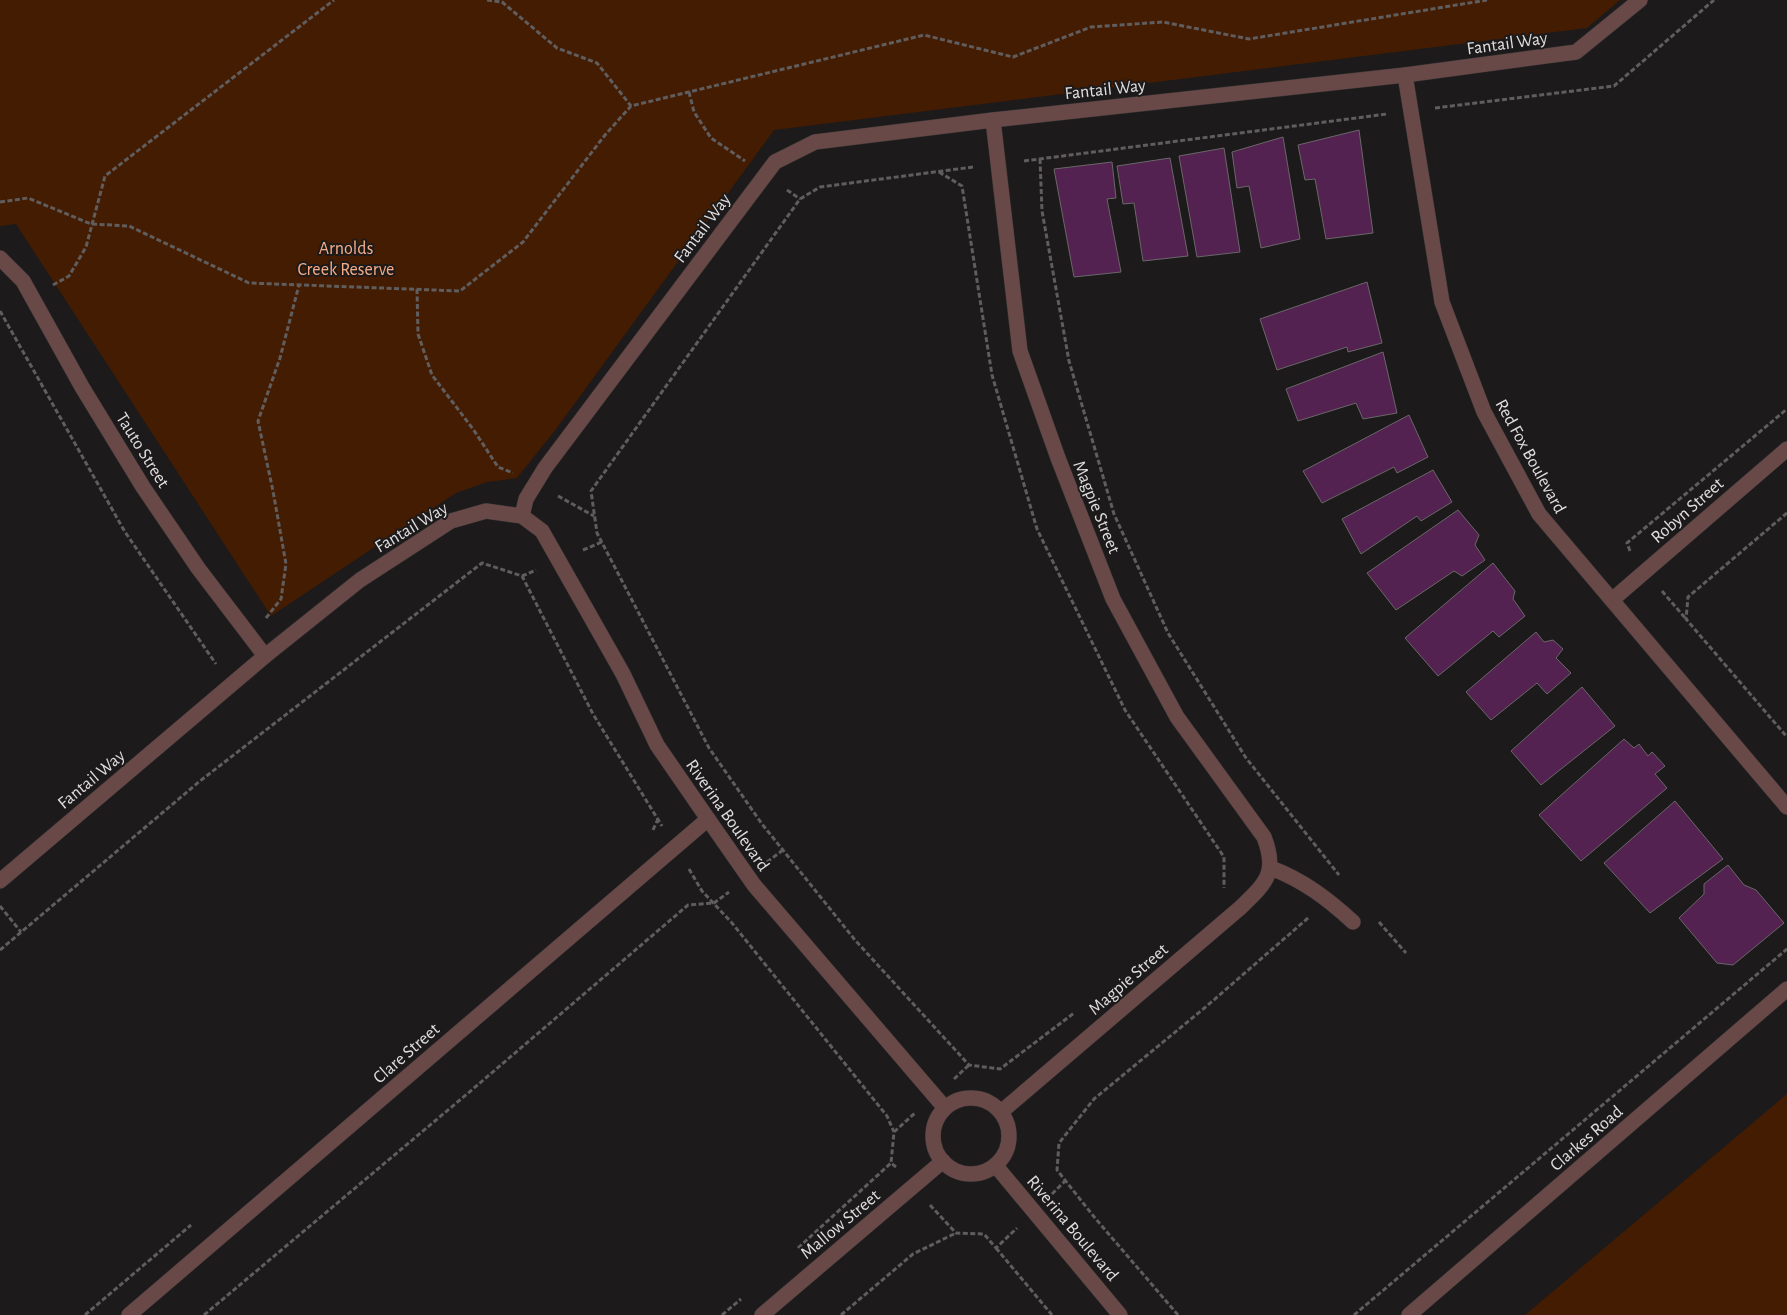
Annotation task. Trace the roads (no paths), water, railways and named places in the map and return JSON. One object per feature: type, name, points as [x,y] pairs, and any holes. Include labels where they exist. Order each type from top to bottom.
[{"type":"street","name":"Fantail Way","points":[[0,881],[265,656],[360,580],[452,521],[486,511],[522,516],[526,499],[545,468],[775,162],[815,142],[993,120],[1405,75],[1576,52],[1640,0]]},
{"type":"street","name":"Red Fox Boulevard","points":[[1405,75],[1442,302],[1484,412],[1539,514],[1787,807]]},
{"type":"street","name":"Magpie Street","points":[[993,120],[1020,352],[1061,467],[1113,599],[1177,717],[1264,837],[1271,854],[1270,868],[1259,890],[1001,1112]]},
{"type":"street","name":"Tauto Street","points":[[0,258],[24,281],[82,387],[143,487],[198,568],[265,656]]},
{"type":"street","name":"Robyn Street","points":[[1612,600],[1787,449]]},
{"type":"street","name":"Riverina Boulevard","points":[[522,516],[542,532],[623,674],[657,746],[754,885],[945,1108]]},
{"type":"street","name":"Clare Street","points":[[128,1315],[708,819]]},
{"type":"street","points":[[1270,868],[1303,883],[1329,901],[1353,922]]},
{"type":"street","name":"Clarkes Road","points":[[1409,1315],[1787,989]]},
{"type":"street","points":[[968,1098],[992,1103],[1001,1112],[1007,1122],[1010,1134],[1009,1145],[1004,1156],[996,1166],[986,1172],[963,1173],[952,1169],[942,1161],[936,1151],[933,1140],[934,1128],[938,1117],[945,1108],[956,1101],[968,1098]]},
{"type":"street","name":"Mallow Street","points":[[762,1315],[942,1161]]},
{"type":"street","name":"Riverina Boulevard","points":[[996,1166],[1120,1315]]},
{"type":"park label","name":"Arnolds Creek Reserve","points":[[346,258]]}]
